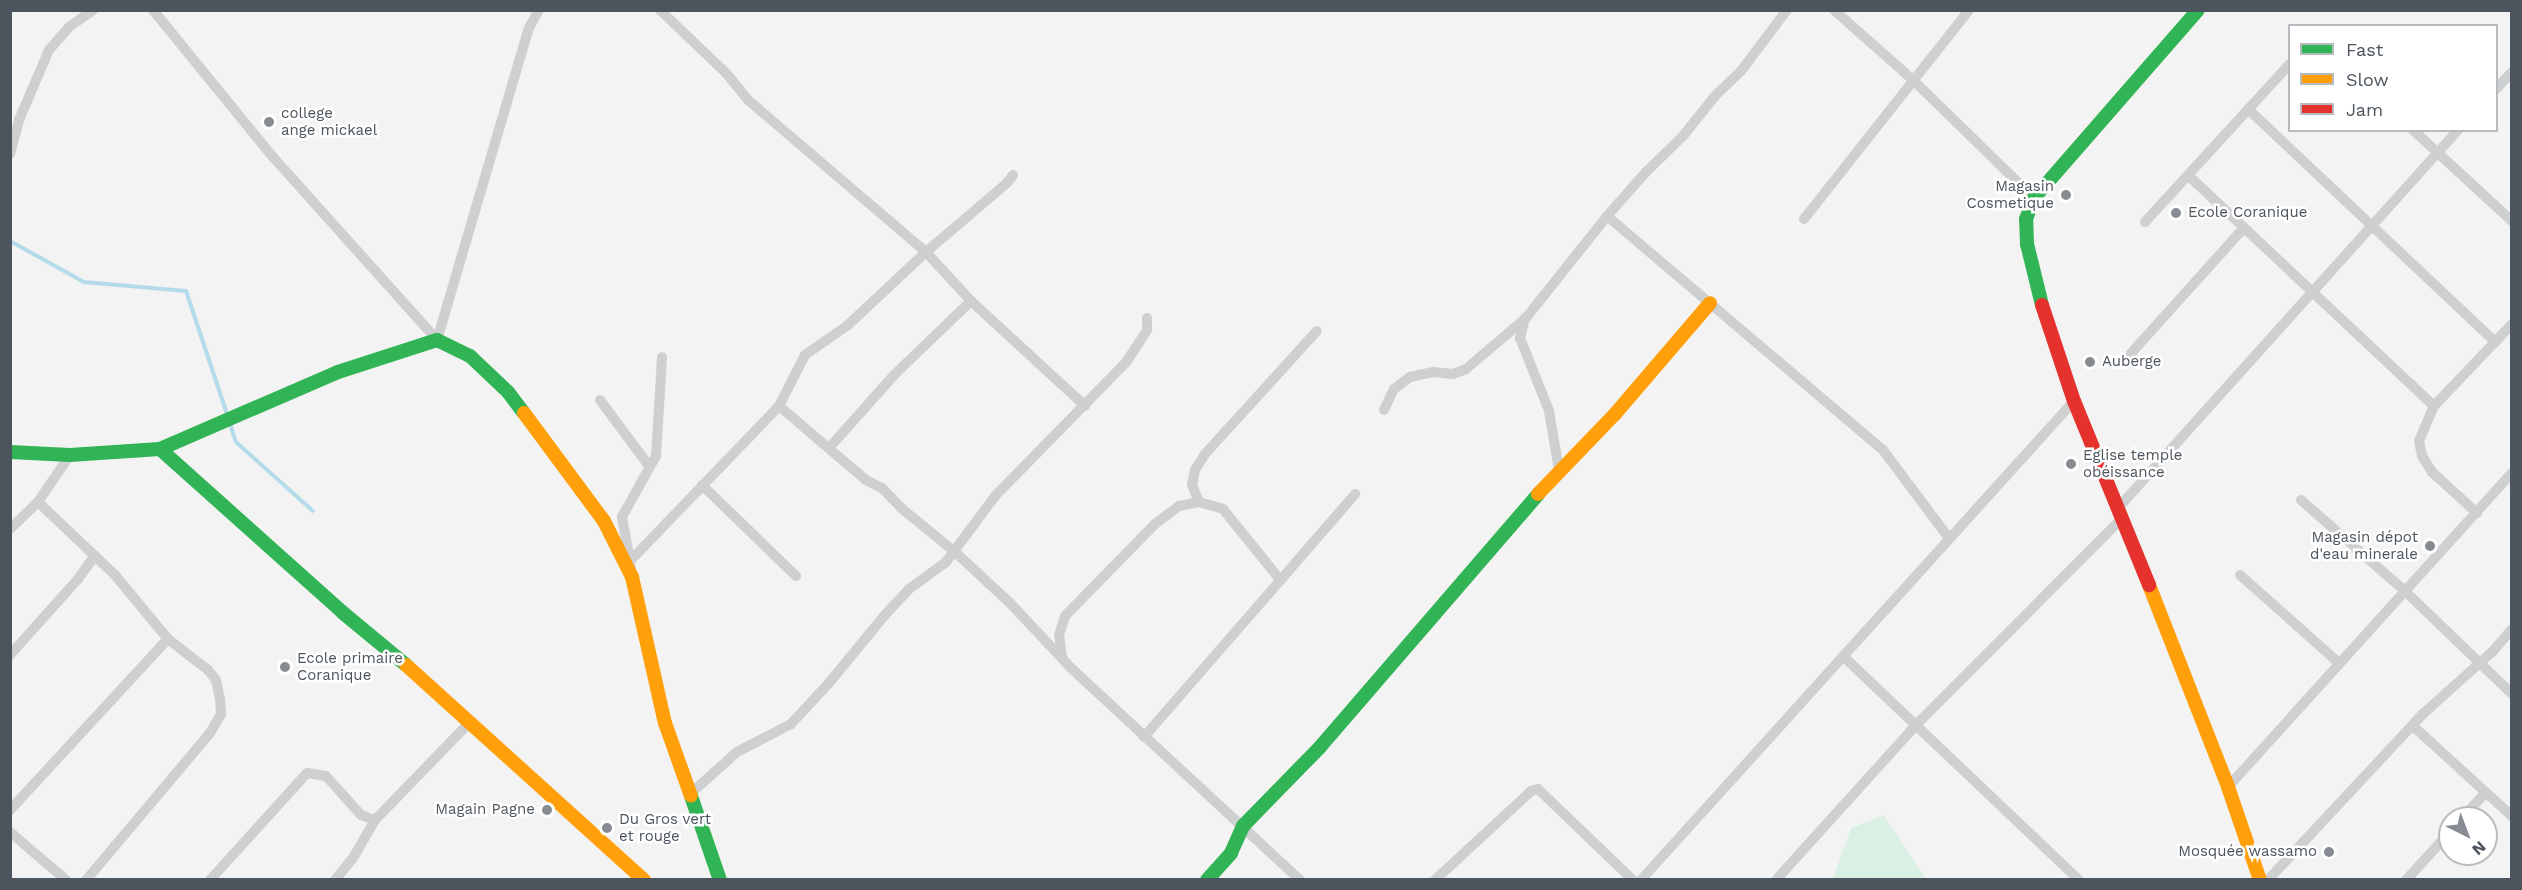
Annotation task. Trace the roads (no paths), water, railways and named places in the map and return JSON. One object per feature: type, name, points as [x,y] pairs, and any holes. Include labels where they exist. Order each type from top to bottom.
[{"type":"street","points":[[10,154],[19,120],[49,50],[69,27],[93,10]]},
{"type":"street","points":[[153,10],[273,157],[437,340],[470,356],[508,392],[604,521],[632,577]]},
{"type":"street","points":[[437,340],[529,28],[539,10]]},
{"type":"street","points":[[660,10],[726,74],[748,100],[926,252],[971,301],[1085,406]]},
{"type":"street","points":[[1384,410],[1394,389],[1410,377],[1433,372],[1453,374],[1466,369],[1526,318],[1607,216],[1646,172],[1683,136],[1715,96],[1741,71],[1787,10]]},
{"type":"street","points":[[1834,10],[1912,79],[2034,198]]},
{"type":"street","points":[[1804,219],[1912,79],[1969,10]]},
{"type":"street","points":[[2198,10],[2034,198],[2026,219],[2027,244],[2043,310],[2073,401],[2121,512],[2228,787],[2260,879]]},
{"type":"street","points":[[2145,222],[2288,65]]},
{"type":"street","points":[[2498,87],[2511,72]]},
{"type":"street","points":[[2248,109],[2495,342]]},
{"type":"street","points":[[2415,132],[2510,217]]},
{"type":"street","points":[[1776,879],[1915,726],[2121,512],[2311,293],[2456,132]]},
{"type":"street","points":[[630,561],[779,406],[805,355],[848,325],[926,252],[1007,183],[1013,175]]},
{"type":"street","points":[[2189,176],[2311,293],[2434,406]]},
{"type":"street","points":[[1607,216],[1883,450],[1948,537]]},
{"type":"street","points":[[2125,360],[2244,228]]},
{"type":"street","points":[[829,448],[894,375],[971,301]]},
{"type":"street","points":[[1207,879],[1231,853],[1239,840],[1243,826],[1320,747],[1558,470],[1616,414],[1710,303]]},
{"type":"street","points":[[690,794],[736,752],[791,724],[903,596],[955,552],[991,501],[1127,361],[1146,330],[1147,318]]},
{"type":"street","points":[[1526,318],[1520,338],[1549,411],[1558,470]]},
{"type":"street","points":[[2477,513],[2432,472],[2422,456],[2418,441],[2434,406],[2511,324]]},
{"type":"street","points":[[1199,502],[1192,485],[1196,470],[1205,454],[1255,402],[1317,331]]},
{"type":"street","points":[[10,452],[70,455],[160,449],[338,372],[437,340]]},
{"type":"street","points":[[662,357],[659,439],[656,456],[622,517],[632,577],[665,723],[720,879]]},
{"type":"street","points":[[600,400],[649,466]]},
{"type":"street","points":[[1641,879],[2073,401]]},
{"type":"street","points":[[779,406],[866,480],[882,488],[955,552],[1010,603],[1062,658],[1144,737],[1300,879]]},
{"type":"street","points":[[160,449],[333,605],[470,722],[644,879]]},
{"type":"street","points":[[10,530],[38,502],[70,455]]},
{"type":"street","points":[[2228,787],[2511,474]]},
{"type":"street","points":[[702,485],[796,576]]},
{"type":"street","points":[[1144,737],[1355,494]]},
{"type":"street","points":[[2301,500],[2406,592],[2511,694]]},
{"type":"street","points":[[38,502],[116,575],[168,639],[208,670],[216,681],[221,714],[210,733],[86,879]]},
{"type":"street","points":[[1062,658],[1059,635],[1065,616],[1080,597],[1155,524],[1179,506],[1199,502],[1223,509],[1281,581]]},
{"type":"street","points":[[10,655],[78,579],[95,556]]},
{"type":"street","points":[[2240,575],[2339,663]]},
{"type":"street","points":[[2268,879],[2413,726],[2493,651],[2511,629]]},
{"type":"street","points":[[10,810],[168,639]]},
{"type":"street","points":[[1844,657],[2079,879]]},
{"type":"street","points":[[335,879],[353,858],[375,820],[470,722]]},
{"type":"street","points":[[2413,726],[2511,816]]},
{"type":"street","points":[[210,879],[307,772],[326,776],[361,814],[375,820]]},
{"type":"street","points":[[1435,879],[1531,791],[1538,789],[1633,879]]},
{"type":"street","points":[[2473,806],[2486,792]]},
{"type":"street","points":[[10,832],[66,879]]},
{"type":"street","points":[[2406,879],[2438,845]]},
{"type":"waterway","points":[[10,241],[84,282],[186,291],[228,417]]},
{"type":"waterway","points":[[230,424],[236,442],[313,511]]},
{"type":"place","name":"college ange mickael","points":[[269,122]]},
{"type":"place","name":"Magasin Cosmetique","points":[[2066,195]]},
{"type":"place","name":"Ecole Coranique","points":[[2176,213]]},
{"type":"place","name":"Auberge","points":[[2090,362]]},
{"type":"place","name":"Eglise temple obéissance","points":[[2071,464]]},
{"type":"place","name":"Magasin dépot d'eau minerale","points":[[2430,546]]},
{"type":"place","name":"Ecole primaire Coranique","points":[[285,667]]},
{"type":"place","name":"Magain Pagne","points":[[547,810]]},
{"type":"place","name":"Du Gros vert et rouge","points":[[607,828]]},
{"type":"place","name":"Mosquée wassamo","points":[[2329,852]]}]
